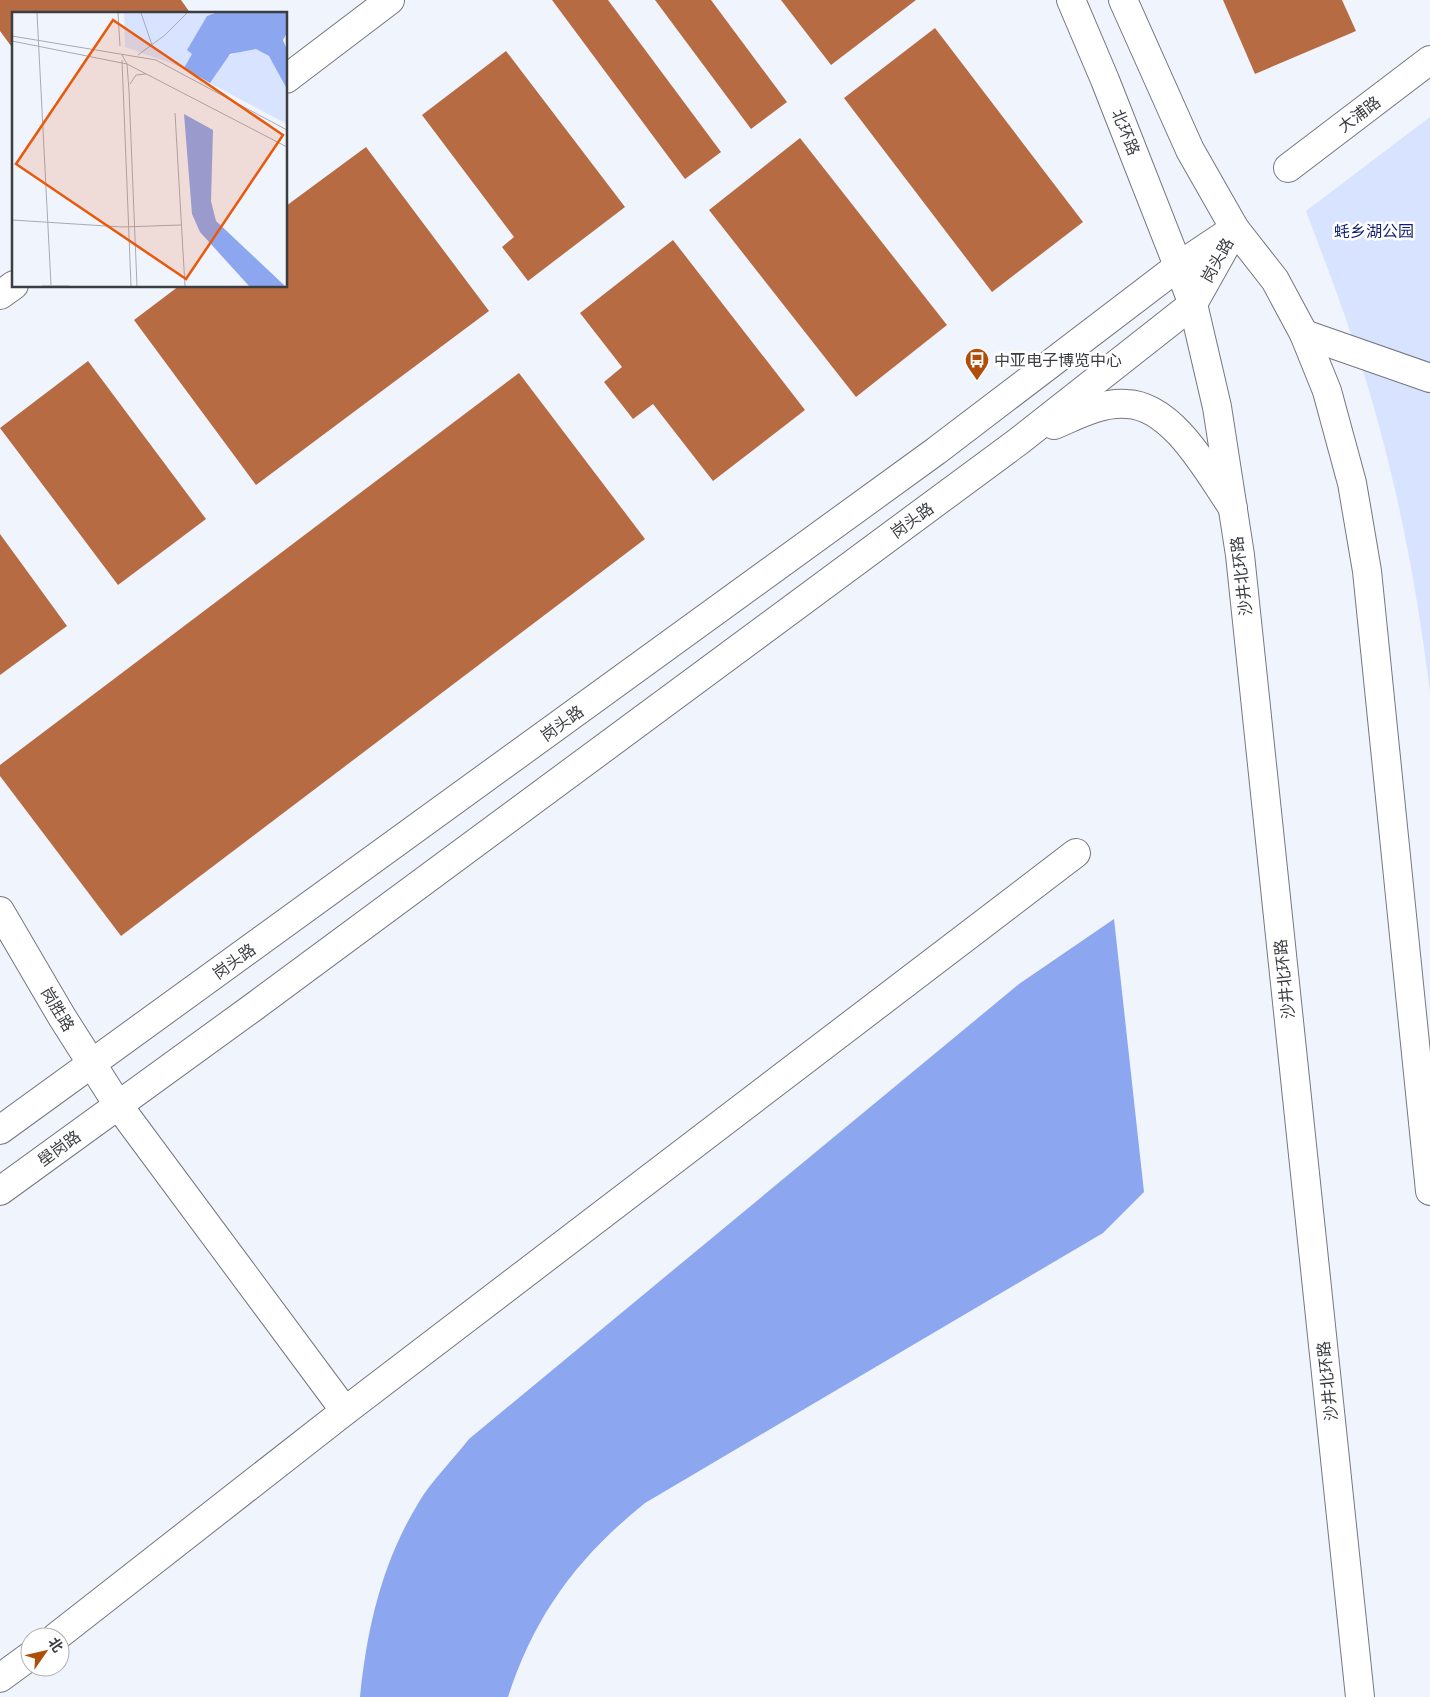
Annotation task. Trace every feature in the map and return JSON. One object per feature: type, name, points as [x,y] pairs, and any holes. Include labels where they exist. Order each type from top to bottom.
[{"type":"street","points":[[288,77],[390,0]]},
{"type":"street","name":"北环路","points":[[1071,0],[1180,265]]},
{"type":"street","points":[[1123,0],[1190,150],[1234,229],[1275,280],[1304,334],[1327,391],[1352,483],[1367,571],[1430,1191]]},
{"type":"street","name":"大浦路","points":[[1288,168],[1430,60]]},
{"type":"street","name":"岗头路","points":[[91,1064],[928,456],[1180,265],[1234,229]]},
{"type":"street","name":"岗头路","points":[[118,1105],[1019,441],[1193,304],[1234,229]]},
{"type":"street","name":"沙井北环路","points":[[1180,265],[1193,304],[1217,407],[1233,508],[1360,1697]]},
{"type":"street","points":[[0,295],[12,286]]},
{"type":"street","points":[[1304,334],[1430,378]]},
{"type":"street","points":[[1019,441],[1095,408],[1128,404],[1162,415],[1187,442],[1233,508]]},
{"type":"street","points":[[69,1627],[345,1411],[1076,853]]},
{"type":"street","name":"岗胜路","points":[[0,911],[91,1064],[118,1105],[345,1411]]},
{"type":"street","points":[[0,1130],[91,1064]]},
{"type":"street","name":"壆岗路","points":[[0,1191],[118,1105]]},
{"type":"street","points":[[0,1678],[20,1663]]},
{"type":"green space","name":"蚝乡湖公园","points":[[1430,117],[1430,693],[1409,559],[1388,459],[1355,345],[1306,211]]},
{"type":"water","points":[[1114,919],[1144,1192],[1103,1233],[645,1503],[599,1544],[562,1589],[531,1639],[508,1697],[360,1697],[372,1621],[378,1596],[395,1548],[424,1494],[469,1439],[1019,984]]},
{"type":"building","points":[[0,0],[181,0],[190,12],[12,12],[12,47],[0,31]]},
{"type":"building","points":[[552,0],[608,0],[721,152],[685,179]]},
{"type":"building","points":[[655,0],[711,0],[787,102],[751,129]]},
{"type":"building","points":[[781,0],[916,0],[831,65]]},
{"type":"building","points":[[1223,0],[1342,0],[1356,31],[1255,74]]},
{"type":"building","points":[[935,28],[1083,222],[992,292],[844,98]]},
{"type":"building","points":[[506,51],[625,207],[528,281],[502,247],[514,237],[422,115]]},
{"type":"building","points":[[800,138],[947,325],[856,397],[709,210]]},
{"type":"building","points":[[366,147],[489,311],[256,485],[134,320],[176,288],[288,288],[288,205]]},
{"type":"building","points":[[673,240],[805,410],[713,481],[653,404],[633,419],[604,382],[622,367],[580,313]]},
{"type":"building","points":[[88,361],[206,519],[118,585],[0,428]]},
{"type":"building","points":[[519,373],[645,539],[121,936],[0,776],[0,765]]},
{"type":"building","points":[[0,534],[67,626],[0,675]]},
{"type":"place","name":"中亚电子博览中心","points":[[977,381]]}]
